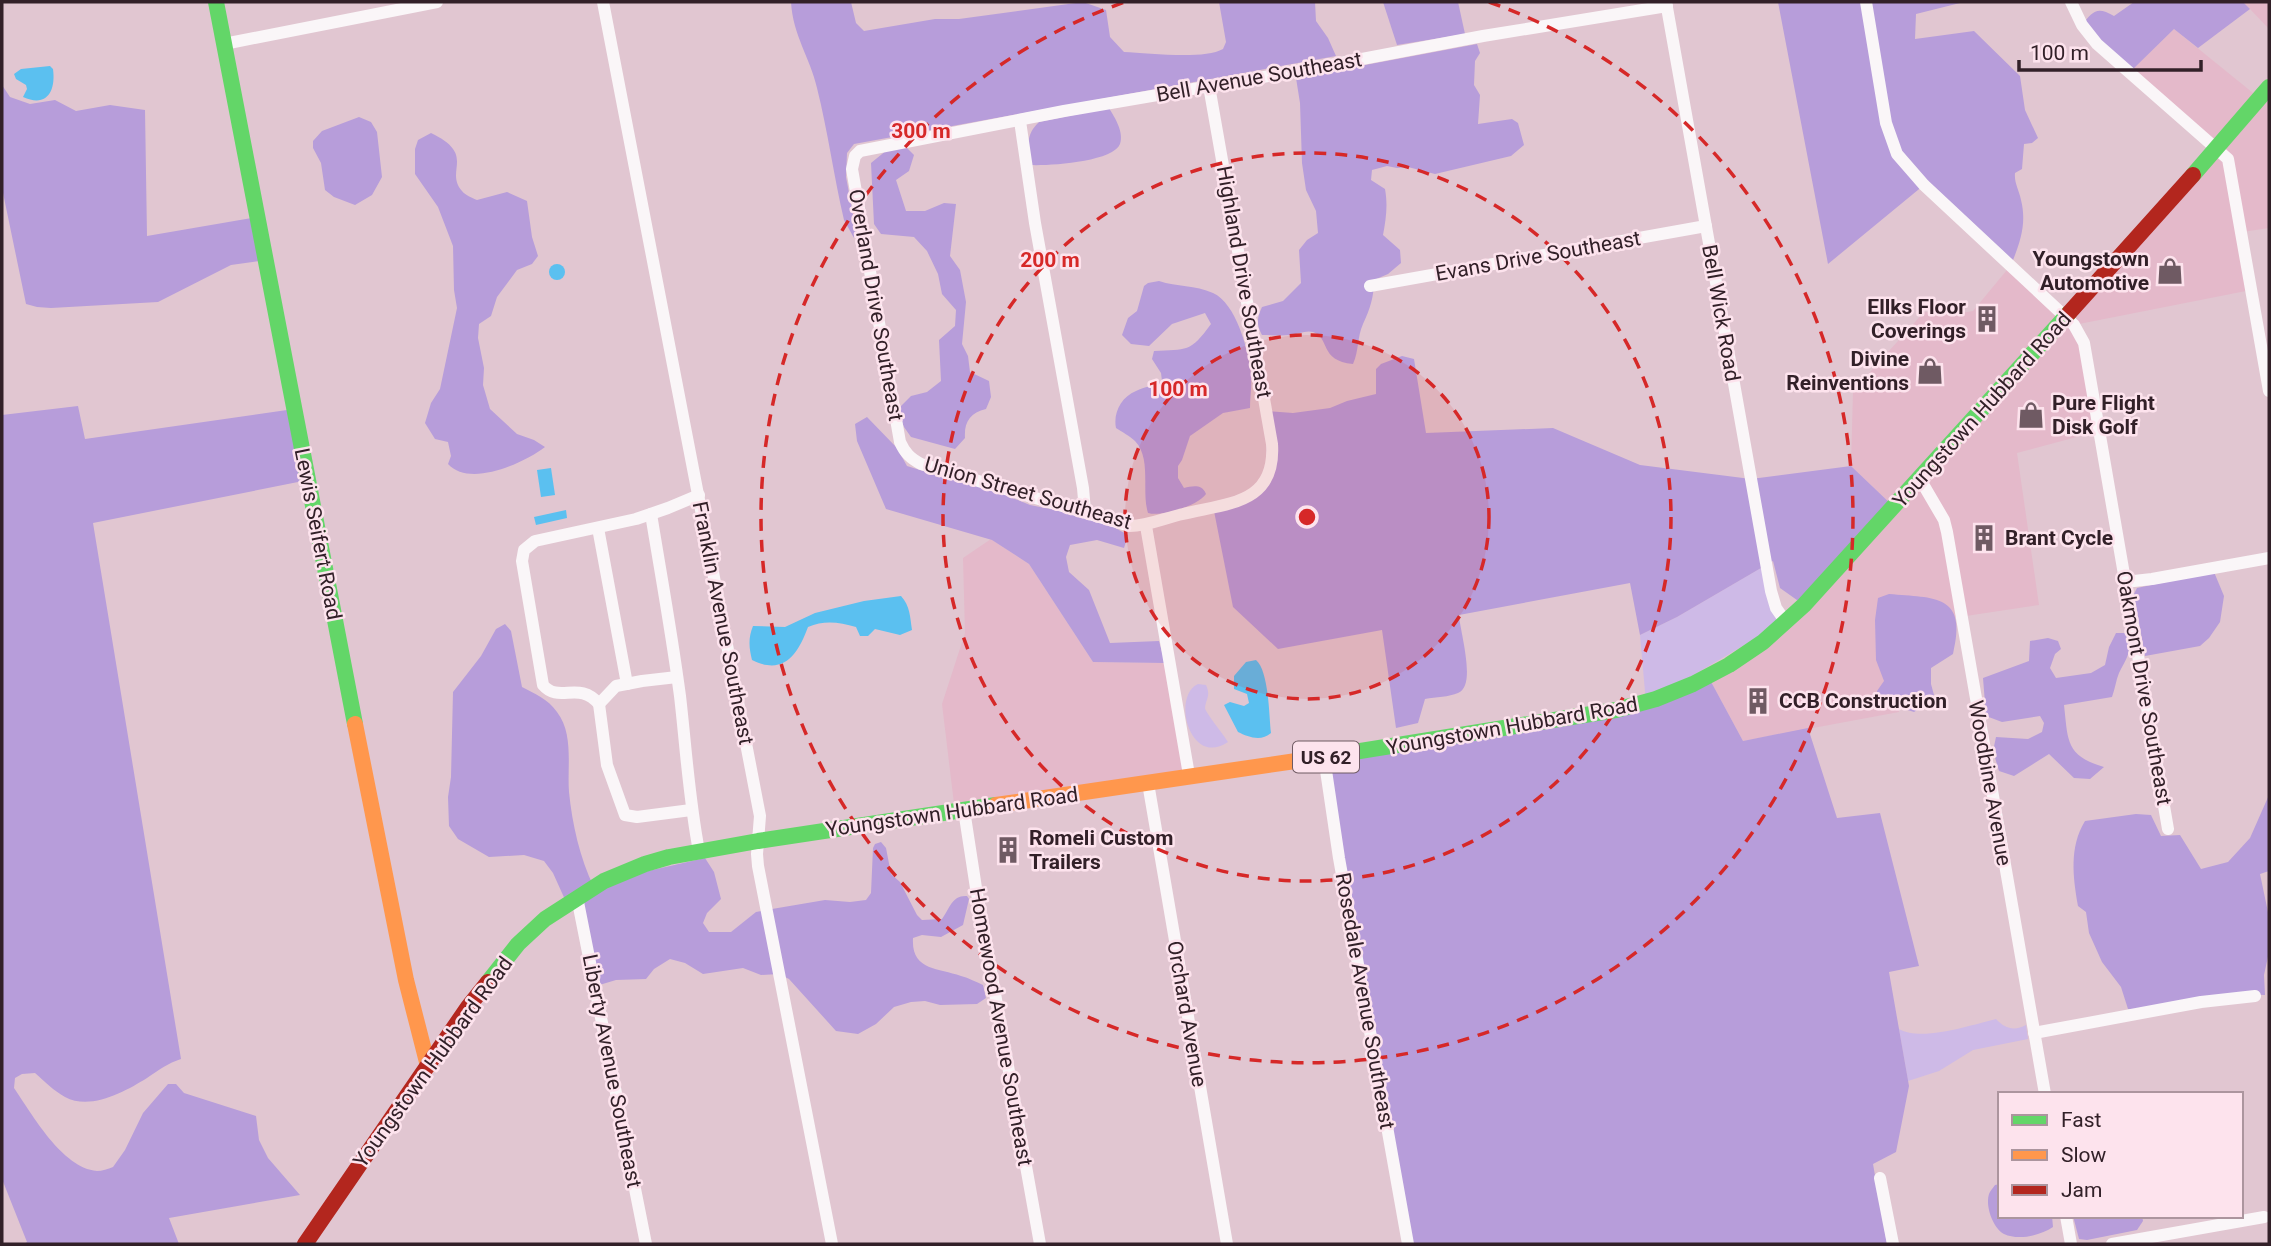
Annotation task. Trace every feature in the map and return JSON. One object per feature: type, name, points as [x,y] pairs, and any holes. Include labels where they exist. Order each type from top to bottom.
[{"type":"main road","name":"Lewis Seifert Road","points":[[216,2],[357,736],[406,980],[428,1066]]},
{"type":"main road","name":"Youngstown Hubbard Road","points":[[305,1244],[481,989],[518,944],[545,919],[577,897],[604,881],[645,864],[758,841],[1581,716],[1646,704],[1718,673],[1765,640],[1804,606],[2186,184],[2269,87]]},
{"type":"street","points":[[224,44],[437,2]]},
{"type":"street","name":"Franklin Avenue Southeast","points":[[603,2],[760,816],[758,866],[832,1244]]},
{"type":"street","name":"Oakmont Drive Southeast","points":[[1866,2],[1886,124],[1897,154],[1924,185],[2066,317],[2084,343],[2168,829]]},
{"type":"street","points":[[2071,2],[2082,25],[2097,44],[2228,159],[2269,391]]},
{"type":"street","name":"Bell Avenue Southeast","points":[[855,156],[865,149],[1667,4]]},
{"type":"street","name":"Bell Wick Road","points":[[1667,4],[1771,591],[1776,608],[1785,621]]},
{"type":"street","name":"Highland Drive Southeast","points":[[1209,86],[1272,444],[1267,479]]},
{"type":"street","points":[[1020,121],[1085,511]]},
{"type":"street","name":"Overland Drive Southeast","points":[[855,156],[852,163],[855,183],[900,442],[905,452]]},
{"type":"street","name":"Evans Drive Southeast","points":[[1370,286],[1706,226]]},
{"type":"street","name":"Union Street Southeast","points":[[905,452],[921,464],[1130,526],[1146,526],[1172,516],[1245,498],[1260,488],[1267,479]]},
{"type":"street","name":"Woodbine Avenue","points":[[1920,479],[1944,520],[1947,532],[2045,1092]]},
{"type":"street","points":[[691,810],[637,817],[625,815],[607,765],[598,704],[585,693],[553,693],[543,685],[523,561],[524,550],[536,541],[651,514],[699,495]]},
{"type":"street","points":[[651,514],[677,677],[691,810],[699,851]]},
{"type":"street","points":[[1146,526],[1189,775]]},
{"type":"street","points":[[598,528],[626,684]]},
{"type":"street","points":[[2125,582],[2269,558]]},
{"type":"street","points":[[598,704],[616,686],[677,677]]},
{"type":"street","name":"Rosedale Avenue Southeast","points":[[1324,757],[1339,858],[1408,1244]]},
{"type":"street","name":"Orchard Avenue","points":[[1148,783],[1227,1244]]},
{"type":"street","name":"Homewood Avenue Southeast","points":[[964,810],[1040,1244]]},
{"type":"street","name":"Liberty Avenue Southeast","points":[[577,897],[646,1244]]},
{"type":"street","points":[[2034,1033],[2201,1002],[2255,996]]},
{"type":"street","points":[[1880,1178],[1893,1244]]},
{"type":"street","points":[[2112,1244],[2264,1217]]},
{"type":"street","points":[[2066,1218],[2071,1244]]},
{"type":"shaded area","points":[[791,2],[851,2],[856,23],[864,31],[935,19],[959,19],[1083,2],[1106,10],[1110,37],[1124,52],[1190,55],[1223,49],[1226,42],[1219,2],[1315,2],[1316,21],[1336,56],[854,144],[847,153],[846,177],[856,230],[854,238],[844,220],[817,88],[798,36]]},
{"type":"shaded area","points":[[1383,2],[1458,2],[1465,34],[1397,45]]},
{"type":"shaded area","points":[[1778,2],[1964,2],[1916,14],[1915,39],[1974,31],[2020,76],[2025,110],[2038,138],[2032,143],[2024,144],[2022,169],[2015,173],[2023,225],[2011,265],[1924,185],[1828,264]]},
{"type":"shaded area","points":[[2134,2],[2243,2],[2250,9],[2198,48],[2174,29],[2129,73],[2082,25],[2096,12],[2103,11],[2114,16]]},
{"type":"shaded area","points":[[2243,2],[2269,2],[2269,29],[2250,9]]},
{"type":"shaded area","points":[[2174,29],[2258,97],[2269,87],[2269,228],[2242,232],[2251,290],[2074,325],[2099,431],[2017,453],[2039,605],[1886,628],[1899,712],[1743,741],[1709,678],[1727,668],[1894,507],[1851,466],[1853,391],[1924,312],[1956,314],[1973,311],[2011,265],[2065,317],[2215,148],[2129,73]]},
{"type":"shaded area","points":[[1477,44],[1480,53],[1475,61],[1474,85],[1480,95],[1478,124],[1512,119],[1518,123],[1524,145],[1511,156],[1435,174],[1408,167],[1387,166],[1372,170],[1371,180],[1385,189],[1383,235],[1400,250],[1401,263],[1388,274],[1374,280],[1371,303],[1361,329],[1353,364],[1342,362],[1330,354],[1322,339],[1313,332],[1262,335],[1258,321],[1262,307],[1283,301],[1301,283],[1299,250],[1307,240],[1318,233],[1316,211],[1306,190],[1302,163],[1300,103],[1296,78]]},
{"type":"shaded area","points":[[2,85],[10,97],[30,104],[55,100],[76,111],[110,105],[145,110],[147,236],[257,217],[266,260],[231,265],[158,302],[51,308],[26,304],[2,188]]},
{"type":"shaded area","points":[[1109,108],[1121,135],[1120,144],[1115,150],[1079,162],[1030,165],[1029,137],[1039,122]]},
{"type":"shaded area","points":[[359,117],[371,122],[377,132],[382,177],[372,195],[355,205],[334,197],[325,190],[321,163],[313,148],[313,141],[322,131]]},
{"type":"shaded area","points":[[431,133],[453,148],[457,162],[457,183],[465,194],[477,200],[507,192],[527,201],[532,237],[538,256],[532,264],[517,270],[497,297],[491,316],[479,324],[478,338],[484,368],[483,385],[490,409],[517,434],[545,447],[511,466],[483,473],[469,474],[448,464],[451,456],[448,442],[435,439],[425,423],[431,403],[440,389],[457,308],[453,246],[438,207],[415,174],[415,149],[418,140]]},
{"type":"shaded area","points":[[906,147],[914,155],[909,171],[896,180],[906,211],[925,211],[944,203],[956,204],[950,256],[960,270],[966,302],[962,344],[968,356],[970,372],[989,381],[991,397],[986,409],[969,419],[965,438],[955,449],[911,437],[897,410],[911,396],[927,392],[941,381],[939,340],[955,326],[956,310],[942,294],[938,274],[927,251],[914,237],[881,234],[874,224],[871,163],[887,150]]},
{"type":"shaded area","points":[[1159,281],[1206,290],[1221,298],[1240,329],[1250,365],[1251,383],[1250,408],[1223,413],[1190,436],[1178,466],[1178,478],[1184,488],[1200,487],[1206,494],[1188,506],[1154,514],[1148,513],[1146,504],[1145,466],[1140,448],[1135,441],[1116,428],[1117,411],[1122,401],[1131,394],[1162,381],[1161,373],[1152,359],[1154,351],[1187,348],[1198,340],[1211,324],[1205,313],[1172,324],[1149,346],[1131,344],[1122,335],[1128,318],[1137,311],[1144,286]]},
{"type":"shaded area","points":[[1402,356],[1414,359],[1426,433],[1553,428],[1640,465],[1751,479],[1851,466],[1894,507],[1804,605],[1780,588],[1773,561],[1677,617],[1640,635],[1630,583],[1459,615],[1467,670],[1464,688],[1458,693],[1425,699],[1418,723],[1396,728],[1382,630],[1278,649],[1233,607],[1213,506],[1231,503],[1267,479],[1266,411],[1293,413],[1330,408],[1376,394],[1376,369],[1381,364]]},
{"type":"shaded area","points":[[78,406],[85,439],[294,409],[308,480],[93,523],[181,1059],[129,1088],[97,1101],[75,1101],[65,1097],[35,1073],[22,1074],[15,1078],[14,1088],[60,1150],[84,1168],[97,1171],[113,1167],[125,1150],[143,1113],[168,1084],[176,1084],[184,1093],[256,1116],[259,1140],[268,1158],[300,1195],[169,1218],[179,1244],[24,1244],[27,1242],[2,1179],[2,415]]},
{"type":"shaded area","points":[[867,417],[897,448],[907,466],[988,488],[1030,505],[1110,525],[1128,535],[1124,548],[1097,540],[1070,545],[1066,557],[1069,572],[1089,590],[1110,643],[1159,641],[1165,663],[1093,662],[1029,564],[992,540],[886,509],[857,441],[855,424]]},
{"type":"shaded area","points":[[991,539],[1029,564],[1093,662],[1169,663],[1189,775],[955,812],[942,704],[965,633],[963,558]]},
{"type":"shaded area","points":[[1766,565],[1785,621],[1646,703],[1640,635],[1677,617]]},
{"type":"shaded area","points":[[2214,572],[2224,596],[2220,622],[2209,638],[2200,646],[2145,656],[2134,594],[2137,588]]},
{"type":"shaded area","points":[[1889,594],[1921,597],[1944,603],[1956,620],[1953,654],[1931,668],[1934,695],[1914,712],[1892,705],[1877,695],[1884,681],[1876,660],[1875,620],[1878,598]]},
{"type":"shaded area","points":[[505,624],[511,631],[522,687],[550,704],[566,730],[572,816],[581,853],[594,887],[604,881],[705,858],[714,872],[721,899],[707,913],[703,923],[709,932],[731,932],[756,912],[825,900],[866,900],[871,893],[873,848],[881,842],[886,848],[891,874],[900,882],[922,920],[942,919],[955,900],[967,896],[969,899],[963,925],[941,937],[922,935],[913,938],[914,949],[916,957],[928,966],[983,985],[986,998],[977,1004],[940,1005],[925,1001],[911,1002],[894,1007],[876,1024],[858,1034],[836,1031],[789,979],[779,974],[761,975],[743,968],[703,974],[685,963],[670,959],[654,969],[646,979],[616,980],[596,986],[577,898],[567,904],[553,873],[544,861],[524,855],[489,857],[458,839],[449,826],[453,692],[481,656],[496,629]]},
{"type":"shaded area","points":[[2116,633],[2126,633],[2129,650],[2112,697],[2064,705],[2068,737],[2075,752],[2091,763],[2104,767],[2090,779],[2074,778],[2049,754],[2014,776],[1999,771],[1993,751],[1996,737],[2028,739],[2042,732],[2044,723],[2040,716],[2002,722],[1986,716],[1983,678],[2029,661],[2030,641],[2048,638],[2058,641],[2061,649],[2055,654],[2050,668],[2056,678],[2091,673],[2105,665]]},
{"type":"shaded area","points":[[1709,678],[1743,741],[1808,728],[1837,818],[1880,813],[1919,966],[1889,972],[1909,1086],[1896,1152],[1873,1164],[1887,1244],[1408,1244],[1324,757],[1553,721]]},
{"type":"shaded area","points":[[1198,684],[1206,685],[1208,694],[1205,708],[1228,742],[1215,747],[1203,746],[1189,727],[1186,702],[1190,691]]},
{"type":"shaded area","points":[[2269,795],[2269,871],[2260,874],[2269,917],[2265,995],[2238,994],[2145,1009],[2128,1009],[2121,987],[2102,962],[2089,933],[2086,912],[2078,906],[2074,852],[2085,821],[2136,814],[2151,815],[2161,836],[2180,835],[2201,869],[2228,862],[2250,838]]},
{"type":"shaded area","points":[[1996,1019],[2010,1028],[2026,1025],[2028,1039],[1973,1050],[1939,1071],[1908,1081],[1899,1029],[1909,1033],[1933,1033]]},
{"type":"shaded area","points":[[1998,1184],[1998,1218],[2052,1218],[2053,1227],[2036,1235],[2023,1237],[2004,1234],[1996,1227],[1988,1204],[1989,1193]]},
{"type":"shaded area","points":[[2074,1218],[2142,1218],[2137,1230],[2087,1240],[2079,1239]]},
{"type":"water","points":[[50,66],[54,77],[48,95],[38,100],[23,97],[26,85],[16,79],[14,74],[21,69]]},
{"type":"water","points":[[557,264],[563,266],[563,278],[557,280],[551,278],[549,272],[551,266]]},
{"type":"water","points":[[551,468],[555,495],[541,497],[537,470]]},
{"type":"water","points":[[566,510],[567,518],[536,525],[534,517]]},
{"type":"water","points":[[901,596],[908,607],[912,630],[900,635],[875,629],[868,636],[860,636],[856,627],[820,623],[808,627],[800,646],[781,664],[763,664],[752,660],[750,635],[753,626],[785,627],[815,613],[864,601]]},
{"type":"water","points":[[1256,660],[1266,683],[1271,733],[1259,738],[1238,732],[1224,705],[1230,702],[1244,706],[1249,703],[1247,694],[1234,689],[1234,676],[1246,662]]},
{"type":"traffic: fast","points":[[216,2],[355,724]]},
{"type":"traffic: fast","points":[[2193,175],[2269,87]]},
{"type":"traffic: fast","points":[[1323,757],[1616,710],[1656,699],[1729,665],[1763,642],[1804,605],[2069,313]]},
{"type":"traffic: fast","points":[[488,982],[518,944],[545,919],[604,881],[645,864],[758,841],[996,805]]},
{"type":"traffic: slow","points":[[355,724],[406,980],[428,1066]]},
{"type":"traffic: slow","points":[[996,805],[1323,757]]},
{"type":"traffic: jam","points":[[2069,313],[2193,175]]},
{"type":"traffic: jam","points":[[305,1244],[488,982]]},
{"type":"place","name":"Youngstown Automotive","points":[[2170,271]]},
{"type":"place","name":"Ellks Floor Coverings","points":[[1987,319]]},
{"type":"place","name":"Divine Reinventions","points":[[1930,371]]},
{"type":"place","name":"Pure Flight Disk Golf","points":[[2031,415]]},
{"type":"place","name":"Brant Cycle","points":[[1984,538]]},
{"type":"place","name":"CCB Construction","points":[[1758,701]]},
{"type":"place","name":"Romeli Custom Trailers","points":[[1008,850]]}]
